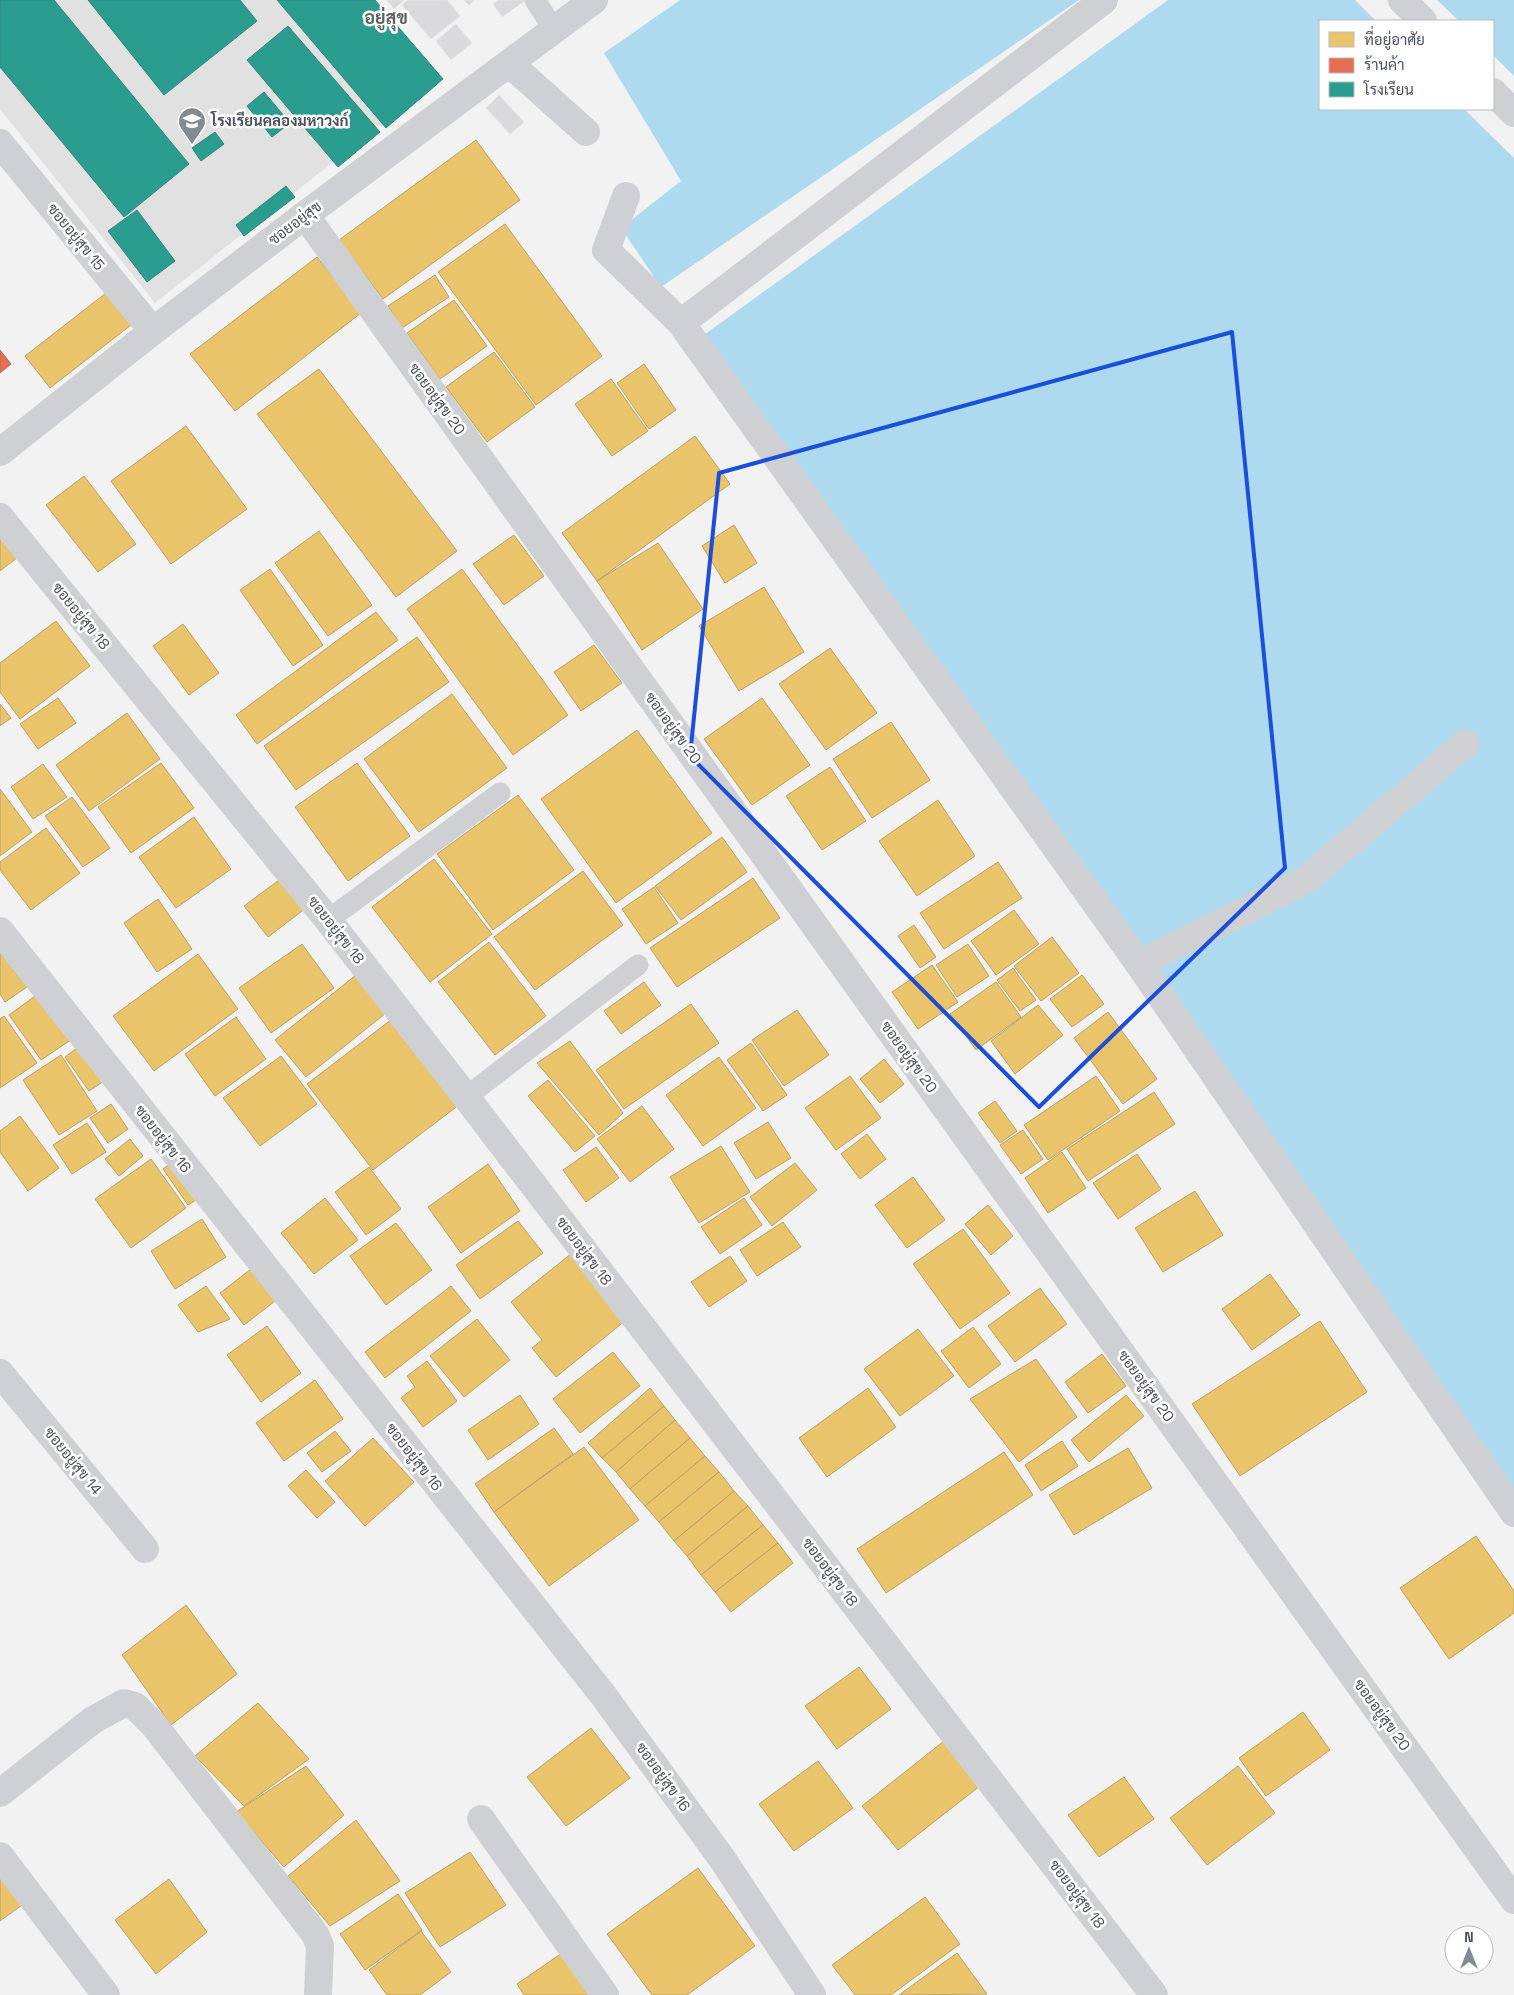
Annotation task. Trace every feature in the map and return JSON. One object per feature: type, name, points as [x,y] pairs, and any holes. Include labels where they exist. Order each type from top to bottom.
[{"type":"street","name":"ซอยอยู่สุข","points":[[0,452],[152,331],[594,0]]},
{"type":"street","points":[[681,323],[1104,0]]},
{"type":"street","points":[[1402,0],[1422,20]]},
{"type":"street","points":[[510,64],[586,132]]},
{"type":"street","points":[[1494,93],[1514,113]]},
{"type":"street","name":"ซอยอยู่สุข 15","points":[[0,143],[152,331]]},
{"type":"street","points":[[626,196],[606,250],[681,323],[1139,964],[1514,1513]]},
{"type":"street","name":"ซอยอยู่สุข 20","points":[[305,215],[1514,1900]]},
{"type":"street","name":"ซอยอยู่สุข 18","points":[[0,517],[328,920],[466,1097],[1154,1995]]},
{"type":"street","points":[[1139,964],[1306,880],[1465,744]]},
{"type":"street","name":"ซอยอยู่สุข 16","points":[[0,931],[603,1695],[723,1860],[812,1995]]},
{"type":"street","name":"ซอยอยู่สุข 14","points":[[0,1372],[145,1549]]},
{"type":"street","points":[[0,1793],[93,1720],[124,1703],[135,1706],[165,1739],[315,1934],[320,1946],[318,1995]]},
{"type":"street","points":[[481,1819],[605,1995]]},
{"type":"street","points":[[0,1856],[106,1995]]},
{"type":"lane","points":[[535,0],[555,31]]},
{"type":"lane","points":[[328,920],[500,793]]},
{"type":"lane","points":[[466,1097],[638,965]]},
{"type":"highlighted area","points":[[1232,332],[1285,868],[1039,1107],[690,756],[719,473]]},
{"type":"shaded area","name":"โรงเรียนคลองมหาวงก์","points":[[0,0],[345,0],[425,96],[376,128],[155,303],[0,109]]},
{"type":"water","points":[[680,0],[1079,0],[661,287],[621,228],[681,181],[604,53]]},
{"type":"water","points":[[1168,0],[1355,0],[1375,20],[1319,20],[1319,110],[1465,110],[1514,158],[1514,1491],[694,342]]},
{"type":"water","points":[[1437,0],[1514,0],[1514,76],[1494,56],[1494,20],[1458,20]]},
{"type":"building: ที่อยู่อาศัย","points":[[476,140],[520,200],[383,299],[339,240]]},
{"type":"building: ที่อยู่อาศัย","points":[[505,224],[602,356],[536,405],[438,272]]},
{"type":"building: ที่อยู่อาศัย","points":[[317,257],[361,313],[235,411],[190,354]]},
{"type":"building: ที่อยู่อาศัย","points":[[435,275],[449,297],[402,328],[388,306]]},
{"type":"building: ที่อยู่อาศัย","points":[[106,293],[131,325],[50,388],[25,356]]},
{"type":"building: ที่อยู่อาศัย","points":[[454,300],[487,346],[440,379],[407,333]]},
{"type":"building: ที่อยู่อาศัย","points":[[494,352],[535,407],[487,442],[446,387]]},
{"type":"building: ที่อยู่อาศัย","points":[[644,364],[676,410],[649,429],[617,383]]},
{"type":"building: ที่อยู่อาศัย","points":[[319,369],[457,551],[396,597],[257,414]]},
{"type":"building: ที่อยู่อาศัย","points":[[611,379],[648,431],[612,456],[575,404]]},
{"type":"building: ที่อยู่อาศัย","points":[[186,426],[247,509],[171,564],[111,481]]},
{"type":"building: ที่อยู่อาศัย","points":[[695,436],[730,484],[597,581],[562,533]]},
{"type":"building: ที่อยู่อาศัย","points":[[84,476],[136,544],[98,572],[46,505]]},
{"type":"building: ที่อยู่อาศัย","points":[[734,525],[757,563],[725,583],[702,546]]},
{"type":"building: ที่อยู่อาศัย","points":[[0,527],[22,554],[0,571]]},
{"type":"building: ที่อยู่อาศัย","points":[[319,531],[372,605],[328,636],[275,563]]},
{"type":"building: ที่อยู่อาศัย","points":[[514,535],[544,576],[504,605],[473,564]]},
{"type":"building: ที่อยู่อาศัย","points":[[658,543],[703,609],[642,650],[597,581]]},
{"type":"building: ที่อยู่อาศัย","points":[[270,569],[323,645],[293,666],[240,590]]},
{"type":"building: ที่อยู่อาศัย","points":[[462,569],[568,715],[513,755],[407,609]]},
{"type":"building: ที่อยู่อาศัย","points":[[764,587],[804,652],[739,691],[699,626]]},
{"type":"building: ที่อยู่อาศัย","points":[[376,612],[398,640],[257,744],[236,715]]},
{"type":"building: ที่อยู่อาศัย","points":[[56,621],[90,666],[20,719],[0,692],[0,663]]},
{"type":"building: ที่อยู่อาศัย","points":[[183,624],[219,673],[189,695],[153,646]]},
{"type":"building: ที่อยู่อาศัย","points":[[417,637],[449,682],[296,790],[264,746]]},
{"type":"building: ที่อยู่อาศัย","points":[[594,645],[622,683],[581,711],[554,672]]},
{"type":"building: ที่อยู่อาศัย","points":[[830,648],[877,713],[826,750],[779,684]]},
{"type":"building: ที่อยู่อาศัย","points":[[452,694],[507,768],[419,832],[364,759]]},
{"type":"building: ที่อยู่อาศัย","points":[[58,698],[76,723],[38,749],[20,724]]},
{"type":"building: ที่อยู่อาศัย","points":[[762,698],[810,765],[752,805],[704,739]]},
{"type":"building: ที่อยู่อาศัย","points":[[0,704],[11,718],[0,726]]},
{"type":"building: ที่อยู่อาศัย","points":[[127,713],[160,759],[89,811],[56,765]]},
{"type":"building: ที่อยู่อาศัย","points":[[891,722],[930,780],[872,818],[833,759]]},
{"type":"building: ที่อยู่อาศัย","points":[[637,730],[712,833],[616,903],[541,799]]},
{"type":"building: ที่อยู่อาศัย","points":[[161,763],[194,808],[131,853],[98,807]]},
{"type":"building: ที่อยู่อาศัย","points":[[357,763],[410,836],[348,881],[295,807]]},
{"type":"building: ที่อยู่อาศัย","points":[[43,764],[67,797],[33,819],[11,787]]},
{"type":"building: ที่อยู่อาศัย","points":[[830,767],[866,821],[822,850],[786,796]]},
{"type":"building: ที่อยู่อาศัย","points":[[0,789],[32,832],[0,856]]},
{"type":"building: ที่อยู่อาศัย","points":[[518,795],[574,870],[493,930],[437,854]]},
{"type":"building: ที่อยู่อาศัย","points":[[72,797],[110,848],[83,867],[45,816]]},
{"type":"building: ที่อยู่อาศัย","points":[[938,800],[975,856],[917,896],[879,841]]},
{"type":"building: ที่อยู่อาศัย","points":[[194,817],[231,869],[176,908],[139,857]]},
{"type":"building: ที่อยู่อาศัย","points":[[46,828],[80,873],[31,910],[0,870],[0,862]]},
{"type":"building: ที่อยู่อาศัย","points":[[722,837],[747,872],[681,920],[655,886]]},
{"type":"building: ที่อยู่อาศัย","points":[[434,859],[492,934],[430,982],[372,907]]},
{"type":"building: ที่อยู่อาศัย","points":[[998,862],[1022,898],[944,949],[920,913]]},
{"type":"building: ที่อยู่อาศัย","points":[[583,871],[623,925],[535,990],[494,937]]},
{"type":"building: ที่อยู่อาศัย","points":[[283,877],[306,908],[268,937],[244,906]]},
{"type":"building: ที่อยู่อาศัย","points":[[753,878],[780,918],[677,987],[650,948]]},
{"type":"building: ที่อยู่อาศัย","points":[[654,887],[678,923],[646,944],[622,909]]},
{"type":"building: ที่อยู่อาศัย","points":[[158,899],[192,949],[157,972],[124,923]]},
{"type":"building: ที่อยู่อาศัย","points":[[1014,910],[1039,944],[996,975],[971,941]]},
{"type":"building: ที่อยู่อาศัย","points":[[914,925],[936,957],[920,968],[898,936]]},
{"type":"building: ที่อยู่อาศัย","points":[[1052,937],[1079,973],[1041,1001],[1014,966]]},
{"type":"building: ที่อยู่อาศัย","points":[[489,942],[546,1016],[495,1055],[438,982]]},
{"type":"building: ที่อยู่อาศัย","points":[[302,944],[334,988],[271,1033],[239,988]]},
{"type":"building: ที่อยู่อาศัย","points":[[968,944],[989,976],[957,997],[936,965]]},
{"type":"building: ที่อยู่อาศัย","points":[[0,953],[27,987],[5,1002],[0,994]]},
{"type":"building: ที่อยู่อาศัย","points":[[198,954],[238,1009],[154,1071],[113,1016]]},
{"type":"building: ที่อยู่อาศัย","points":[[932,965],[958,1002],[918,1029],[892,992]]},
{"type":"building: ที่อยู่อาศัย","points":[[1013,968],[1036,1000],[1020,1011],[997,980]]},
{"type":"building: ที่อยู่อาศัย","points":[[361,971],[391,1009],[306,1077],[275,1040]]},
{"type":"building: ที่อยู่อาศัย","points":[[1082,975],[1104,1004],[1072,1027],[1050,999]]},
{"type":"building: ที่อยู่อาศัย","points":[[644,982],[661,1005],[621,1034],[604,1011]]},
{"type":"building: ที่อยู่อาศัย","points":[[996,982],[1021,1017],[976,1050],[950,1014]]},
{"type":"building: ที่อยู่อาศัย","points":[[42,991],[75,1037],[41,1060],[9,1015]]},
{"type":"building: ที่อยู่อาศัย","points":[[691,1004],[719,1043],[624,1109],[596,1070]]},
{"type":"building: ที่อยู่อาศัย","points":[[1038,1005],[1063,1035],[1015,1074],[991,1041]]},
{"type":"building: ที่อยู่อาศัย","points":[[797,1010],[829,1055],[784,1086],[752,1040]]},
{"type":"building: ที่อยู่อาศัย","points":[[1108,1012],[1157,1079],[1123,1104],[1074,1038]]},
{"type":"building: ที่อยู่อาศัย","points":[[4,1016],[37,1063],[0,1088],[0,1019]]},
{"type":"building: ที่อยู่อาศัย","points":[[396,1016],[463,1102],[373,1170],[307,1084]]},
{"type":"building: ที่อยู่อาศัย","points":[[236,1017],[266,1059],[215,1096],[185,1054]]},
{"type":"building: ที่อยู่อาศัย","points":[[570,1041],[623,1113],[599,1135],[537,1063]]},
{"type":"building: ที่อยู่อาศัย","points":[[85,1042],[110,1077],[89,1091],[65,1057]]},
{"type":"building: ที่อยู่อาศัย","points":[[751,1043],[787,1095],[763,1111],[727,1060]]},
{"type":"building: ที่อยู่อาศัย","points":[[61,1055],[97,1111],[59,1135],[23,1080]]},
{"type":"building: ที่อยู่อาศัย","points":[[281,1056],[317,1104],[260,1146],[223,1098]]},
{"type":"building: ที่อยู่อาศัย","points":[[719,1057],[756,1108],[703,1146],[666,1095]]},
{"type":"building: ที่อยู่อาศัย","points":[[884,1059],[904,1084],[880,1103],[860,1079]]},
{"type":"building: ที่อยู่อาศัย","points":[[850,1076],[881,1118],[836,1150],[805,1108]]},
{"type":"building: ที่อยู่อาศัย","points":[[1096,1076],[1120,1111],[1048,1160],[1024,1125]]},
{"type":"building: ที่อยู่อาศัย","points":[[548,1080],[595,1136],[575,1152],[528,1096]]},
{"type":"building: ที่อยู่อาศัย","points":[[1154,1092],[1175,1124],[1088,1181],[1067,1149]]},
{"type":"building: ที่อยู่อาศัย","points":[[995,1101],[1017,1131],[1000,1143],[978,1113]]},
{"type":"building: ที่อยู่อาศัย","points":[[111,1104],[128,1129],[108,1143],[90,1118]]},
{"type":"building: ที่อยู่อาศัย","points":[[642,1106],[674,1149],[630,1182],[597,1139]]},
{"type":"building: ที่อยู่อาศัย","points":[[20,1116],[59,1168],[28,1191],[0,1152],[0,1131]]},
{"type":"building: ที่อยู่อาศัย","points":[[768,1122],[791,1158],[756,1179],[734,1143]]},
{"type":"building: ที่อยู่อาศัย","points":[[87,1123],[106,1152],[72,1174],[53,1145]]},
{"type":"building: ที่อยู่อาศัย","points":[[1023,1130],[1043,1159],[1021,1174],[1000,1145]]},
{"type":"building: ที่อยู่อาศัย","points":[[867,1134],[886,1159],[860,1179],[841,1154]]},
{"type":"building: ที่อยู่อาศัย","points":[[130,1139],[143,1156],[119,1176],[105,1159]]},
{"type":"building: ที่อยู่อาศัย","points":[[721,1146],[750,1192],[699,1223],[670,1177]]},
{"type":"building: ที่อยู่อาศัย","points":[[596,1147],[619,1178],[586,1202],[563,1170]]},
{"type":"building: ที่อยู่อาศัย","points":[[1062,1152],[1086,1188],[1048,1213],[1025,1178]]},
{"type":"building: ที่อยู่อาศัย","points":[[1137,1154],[1161,1189],[1118,1219],[1093,1183]]},
{"type":"building: ที่อยู่อาศัย","points":[[178,1158],[204,1195],[188,1205],[163,1169]]},
{"type":"building: ที่อยู่อาศัย","points":[[151,1159],[186,1208],[131,1248],[95,1199]]},
{"type":"building: ที่อยู่อาศัย","points":[[795,1163],[817,1190],[772,1226],[750,1197]]},
{"type":"building: ที่อยู่อาศัย","points":[[488,1164],[520,1211],[461,1253],[428,1207]]},
{"type":"building: ที่อยู่อาศัย","points":[[369,1167],[401,1209],[366,1235],[335,1192]]},
{"type":"building: ที่อยู่อาศัย","points":[[913,1177],[945,1220],[907,1248],[875,1205]]},
{"type":"building: ที่อยู่อาศัย","points":[[1195,1191],[1223,1235],[1163,1272],[1135,1228]]},
{"type":"building: ที่อยู่อาศัย","points":[[325,1198],[358,1240],[314,1274],[281,1233]]},
{"type":"building: ที่อยู่อาศัย","points":[[744,1198],[762,1225],[720,1254],[701,1227]]},
{"type":"building: ที่อยู่อาศัย","points":[[988,1205],[1013,1236],[991,1255],[965,1224]]},
{"type":"building: ที่อยู่อาศัย","points":[[202,1219],[226,1257],[175,1289],[151,1251]]},
{"type":"building: ที่อยู่อาศัย","points":[[518,1221],[543,1253],[480,1299],[456,1265]]},
{"type":"building: ที่อยู่อาศัย","points":[[783,1222],[801,1247],[757,1276],[740,1250]]},
{"type":"building: ที่อยู่อาศัย","points":[[396,1223],[432,1270],[386,1305],[350,1256]]},
{"type":"building: ที่อยู่อาศัย","points":[[963,1229],[1010,1293],[960,1329],[913,1264]]},
{"type":"building: ที่อยู่อาศัย","points":[[572,1253],[626,1320],[556,1377],[532,1348],[542,1340],[511,1302]]},
{"type":"building: ที่อยู่อาศัย","points":[[730,1256],[747,1281],[709,1307],[691,1282]]},
{"type":"building: ที่อยู่อาศัย","points":[[251,1269],[275,1301],[244,1325],[220,1293]]},
{"type":"building: ที่อยู่อาศัย","points":[[1270,1274],[1300,1315],[1252,1350],[1222,1309]]},
{"type":"building: ที่อยู่อาศัย","points":[[206,1286],[230,1319],[198,1332],[178,1305]]},
{"type":"building: ที่อยู่อาศัย","points":[[451,1286],[471,1311],[385,1378],[365,1352]]},
{"type":"building: ที่อยู่อาศัย","points":[[1040,1288],[1067,1324],[1015,1362],[988,1326]]},
{"type":"building: ที่อยู่อาศัย","points":[[477,1319],[510,1360],[464,1397],[430,1356]]},
{"type":"building: ที่อยู่อาศัย","points":[[1320,1321],[1367,1392],[1240,1476],[1192,1404]]},
{"type":"building: ที่อยู่อาศัย","points":[[267,1326],[301,1373],[261,1402],[227,1355]]},
{"type":"building: ที่อยู่อาศัย","points":[[973,1327],[1001,1364],[969,1388],[941,1351]]},
{"type":"building: ที่อยู่อาศัย","points":[[918,1329],[954,1376],[900,1416],[864,1369]]},
{"type":"building: ที่อยู่อาศัย","points":[[613,1352],[640,1386],[580,1433],[553,1399]]},
{"type":"building: ที่อยู่อาศัย","points":[[1102,1354],[1126,1386],[1088,1413],[1065,1382]]},
{"type":"building: ที่อยู่อาศัย","points":[[1036,1359],[1077,1417],[1019,1462],[970,1399]]},
{"type":"building: ที่อยู่อาศัย","points":[[427,1361],[457,1401],[423,1427],[401,1398],[415,1387],[407,1376]]},
{"type":"building: ที่อยู่อาศัย","points":[[315,1380],[343,1419],[284,1461],[256,1423]]},
{"type":"building: ที่อยู่อาศัย","points":[[650,1388],[664,1406],[602,1458],[588,1443]]},
{"type":"building: ที่อยู่อาศัย","points":[[868,1388],[896,1427],[827,1477],[799,1438]]},
{"type":"building: ที่อยู่อาศัย","points":[[520,1395],[539,1424],[488,1460],[468,1430]]},
{"type":"building: ที่อยู่อาศัย","points":[[1126,1395],[1144,1416],[1089,1462],[1071,1440]]},
{"type":"building: ที่อยู่อาศัย","points":[[664,1406],[675,1420],[616,1472],[602,1458]]},
{"type":"building: ที่อยู่อาศัย","points":[[675,1420],[690,1438],[630,1489],[616,1472]]},
{"type":"building: ที่อยู่อาศัย","points":[[554,1428],[573,1454],[494,1512],[475,1484]]},
{"type":"building: ที่อยู่อาศัย","points":[[335,1431],[351,1451],[322,1472],[307,1453]]},
{"type":"building: ที่อยู่อาศัย","points":[[373,1438],[414,1482],[365,1526],[325,1481]]},
{"type":"building: ที่อยู่อาศัย","points":[[690,1438],[705,1456],[645,1506],[630,1489]]},
{"type":"building: ที่อยู่อาศัย","points":[[1062,1441],[1078,1466],[1041,1491],[1025,1465]]},
{"type":"building: ที่อยู่อาศัย","points":[[584,1447],[639,1520],[549,1586],[494,1512]]},
{"type":"building: ที่อยู่อาศัย","points":[[1128,1448],[1152,1488],[1074,1535],[1049,1495]]},
{"type":"building: ที่อยู่อาศัย","points":[[1004,1452],[1033,1495],[886,1593],[857,1549]]},
{"type":"building: ที่อยู่อาศัย","points":[[705,1456],[719,1472],[659,1522],[645,1506]]},
{"type":"building: ที่อยู่อาศัย","points":[[306,1470],[335,1502],[317,1518],[288,1486]]},
{"type":"building: ที่อยู่อาศัย","points":[[719,1472],[734,1491],[674,1541],[659,1522]]},
{"type":"building: ที่อยู่อาศัย","points":[[734,1491],[748,1506],[687,1556],[674,1541]]},
{"type":"building: ที่อยู่อาศัย","points":[[748,1506],[763,1525],[701,1575],[687,1556]]},
{"type":"building: ที่อยู่อาศัย","points":[[763,1525],[778,1543],[715,1592],[701,1575]]},
{"type":"building: ที่อยู่อาศัย","points":[[1476,1536],[1514,1591],[1514,1613],[1449,1659],[1400,1588]]},
{"type":"building: ที่อยู่อาศัย","points":[[778,1543],[793,1563],[731,1612],[715,1592]]},
{"type":"building: ที่อยู่อาศัย","points":[[186,1605],[237,1674],[171,1725],[122,1655]]},
{"type":"building: ที่อยู่อาศัย","points":[[859,1667],[891,1709],[837,1749],[805,1706]]},
{"type":"building: ที่อยู่อาศัย","points":[[258,1703],[309,1759],[244,1806],[195,1756]]},
{"type":"building: ที่อยู่อาศัย","points":[[1303,1712],[1330,1750],[1266,1796],[1239,1758]]},
{"type":"building: ที่อยู่อาศัย","points":[[591,1728],[630,1778],[566,1826],[527,1777]]},
{"type":"building: ที่อยู่อาศัย","points":[[949,1737],[985,1782],[898,1850],[862,1806]]},
{"type":"building: ที่อยู่อาศัย","points":[[818,1761],[853,1808],[794,1851],[759,1804]]},
{"type":"building: ที่อยู่อาศัย","points":[[306,1766],[344,1815],[284,1867],[236,1812]]},
{"type":"building: ที่อยู่อาศัย","points":[[1238,1766],[1275,1813],[1207,1865],[1170,1818]]},
{"type":"building: ที่อยู่อาศัย","points":[[1124,1777],[1154,1819],[1099,1857],[1068,1815]]},
{"type":"building: ที่อยู่อาศัย","points":[[356,1820],[400,1881],[330,1926],[288,1876]]},
{"type":"building: ที่อยู่อาศัย","points":[[470,1852],[506,1905],[440,1947],[405,1893]]},
{"type":"building: ที่อยู่อาศัย","points":[[698,1868],[755,1946],[687,1995],[652,1995],[607,1934]]},
{"type":"building: ที่อยู่อาศัย","points":[[0,1877],[22,1905],[0,1921]]},
{"type":"building: ที่อยู่อาศัย","points":[[169,1879],[207,1932],[156,1974],[115,1920]]},
{"type":"building: ที่อยู่อาศัย","points":[[398,1894],[422,1930],[365,1970],[340,1934]]},
{"type":"building: ที่อยู่อาศัย","points":[[925,1897],[960,1944],[891,1995],[855,1995],[832,1965]]},
{"type":"building: ที่อยู่อาศัย","points":[[421,1931],[451,1972],[420,1995],[387,1995],[369,1970]]},
{"type":"building: ที่อยู่อาศัย","points":[[562,1953],[589,1995],[524,1995],[517,1984]]},
{"type":"building: ที่อยู่อาศัย","points":[[957,1953],[987,1994],[899,1995]]},
{"type":"building: ร้านค้า","points":[[0,350],[11,364],[0,373]]},
{"type":"building: โรงเรียน","points":[[0,0],[54,0],[189,164],[124,217],[0,67]]},
{"type":"building: โรงเรียน","points":[[88,0],[240,0],[257,21],[164,95]]},
{"type":"building: โรงเรียน","points":[[277,0],[375,0],[443,79],[386,128]]},
{"type":"building: โรงเรียน","points":[[288,26],[380,132],[338,167],[247,60]]},
{"type":"building: โรงเรียน","points":[[264,92],[290,123],[272,137],[247,106]]},
{"type":"building: โรงเรียน","points":[[215,132],[224,144],[201,161],[192,148]]},
{"type":"building: โรงเรียน","points":[[286,186],[295,197],[244,236],[236,225]]},
{"type":"building: โรงเรียน","points":[[137,210],[175,261],[147,282],[108,231]]},
{"type":"building: อื่นๆ","points":[[387,0],[404,0],[394,9]]},
{"type":"building: อื่นๆ","points":[[408,0],[447,0],[460,16],[431,39],[402,5]]},
{"type":"building: อื่นๆ","points":[[464,0],[475,0],[469,5]]},
{"type":"building: อื่นๆ","points":[[498,0],[526,0],[502,17],[493,4]]},
{"type":"building: อื่นๆ","points":[[456,24],[472,43],[451,60],[436,41]]},
{"type":"building: อื่นๆ","points":[[499,95],[524,122],[510,134],[486,108]]},
{"type":"place","name":"โรงเรียนคลองมหาวงก์","points":[[192,145]]},
{"type":"district","name":"อยู่สุข","points":[[386,18]]}]
